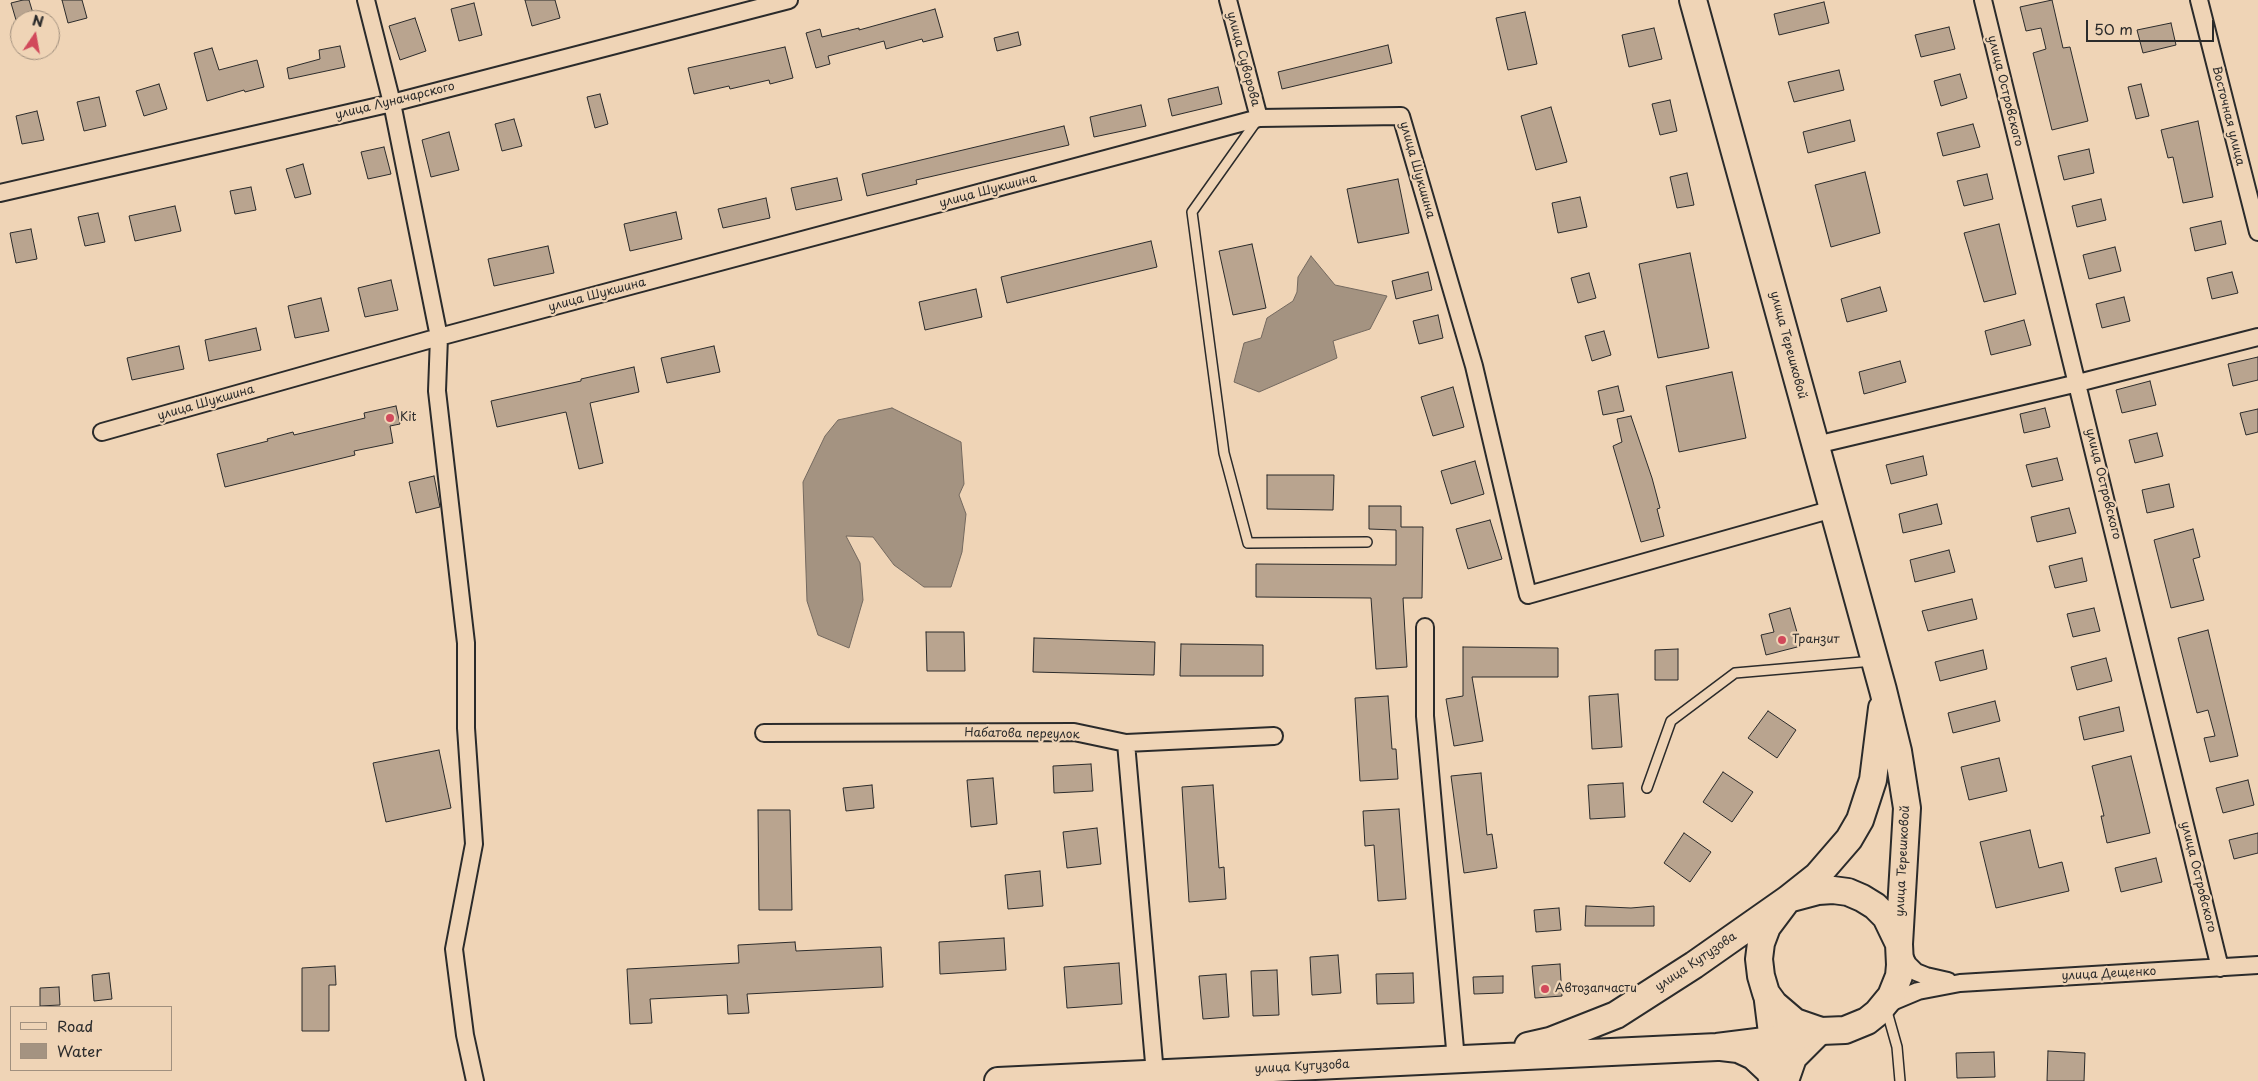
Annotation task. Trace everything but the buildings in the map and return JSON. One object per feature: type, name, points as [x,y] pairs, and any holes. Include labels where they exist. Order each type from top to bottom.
[{"type":"main road","name":"улица Терешковой","points":[[1693,0],[1884,690],[1898,751],[1907,808],[1899,944]]},
{"type":"main road","name":"улица Терешковой","points":[[1788,899],[1817,876],[1835,857],[1849,840],[1860,820],[1873,780],[1884,690]]},
{"type":"main road","points":[[1818,891],[1848,892],[1862,898],[1886,917],[1899,944],[1899,976],[1885,1005],[1867,1021],[1845,1030],[1821,1030],[1795,1022],[1783,1014],[1766,992],[1761,976],[1759,960],[1761,942],[1767,927],[1788,899],[1818,891]]},
{"type":"main road","name":"улица Кутузова","points":[[1487,1058],[1550,1041],[1616,1015],[1694,965],[1788,899]]},
{"type":"main road","name":"улица Кутузова","points":[[998,1081],[1717,1047],[1773,1040],[1821,1030]]},
{"type":"street","points":[[366,0],[392,103],[439,337],[437,391],[466,642],[466,728],[474,844],[454,950],[465,1035],[475,1081]]},
{"type":"street","name":"улица Луначарского","points":[[0,193],[392,103],[789,0]]},
{"type":"street","name":"улица Суворова","points":[[1228,0],[1259,118]]},
{"type":"street","name":"улица Островского","points":[[1983,0],[2220,968]]},
{"type":"street","name":"Восточная улица","points":[[2199,0],[2258,232]]},
{"type":"street","name":"улица Шукшина","points":[[102,432],[439,337],[1259,118],[1401,116],[1474,366],[1528,594],[1834,508]]},
{"type":"street","points":[[1816,445],[2078,383],[2258,337]]},
{"type":"street","points":[[1425,628],[1425,716],[1456,1060]]},
{"type":"street","name":"Набатова переулок","points":[[764,733],[1074,732],[1126,743],[1274,736]]},
{"type":"street","points":[[1126,743],[1155,1074]]},
{"type":"street","name":"улица Дещенко","points":[[1899,944],[1908,964],[1916,972],[1960,983]]},
{"type":"street","name":"улица Дещенко","points":[[1885,1005],[1918,991],[1960,983],[2258,965]]},
{"type":"street","points":[[1766,992],[1778,1081]]},
{"type":"street","points":[[1786,1081],[1799,1051],[1821,1030]]},
{"type":"street","points":[[1717,1047],[1738,1050],[1753,1057],[1769,1072],[1772,1081]]},
{"type":"lane","points":[[1259,118],[1192,212],[1226,462],[1248,543],[1367,542]]},
{"type":"lane","points":[[1647,788],[1670,721],[1735,673],[1876,661]]},
{"type":"lane","points":[[1885,1005],[1897,1047],[1900,1081]]},
{"type":"water","points":[[1311,256],[1335,285],[1387,296],[1370,329],[1333,341],[1337,358],[1259,392],[1234,382],[1244,343],[1261,338],[1267,318],[1293,301],[1297,292],[1298,277]]},
{"type":"water","points":[[892,408],[961,442],[964,484],[959,495],[966,514],[962,552],[951,587],[924,587],[894,565],[873,537],[846,536],[860,563],[863,600],[849,648],[818,635],[807,601],[803,482],[825,436],[838,420]]},
{"type":"place","name":"Kit","points":[[390,418]]},
{"type":"place","name":"Транзит","points":[[1782,640]]},
{"type":"place","name":"Автозапчасти","points":[[1545,989]]}]
